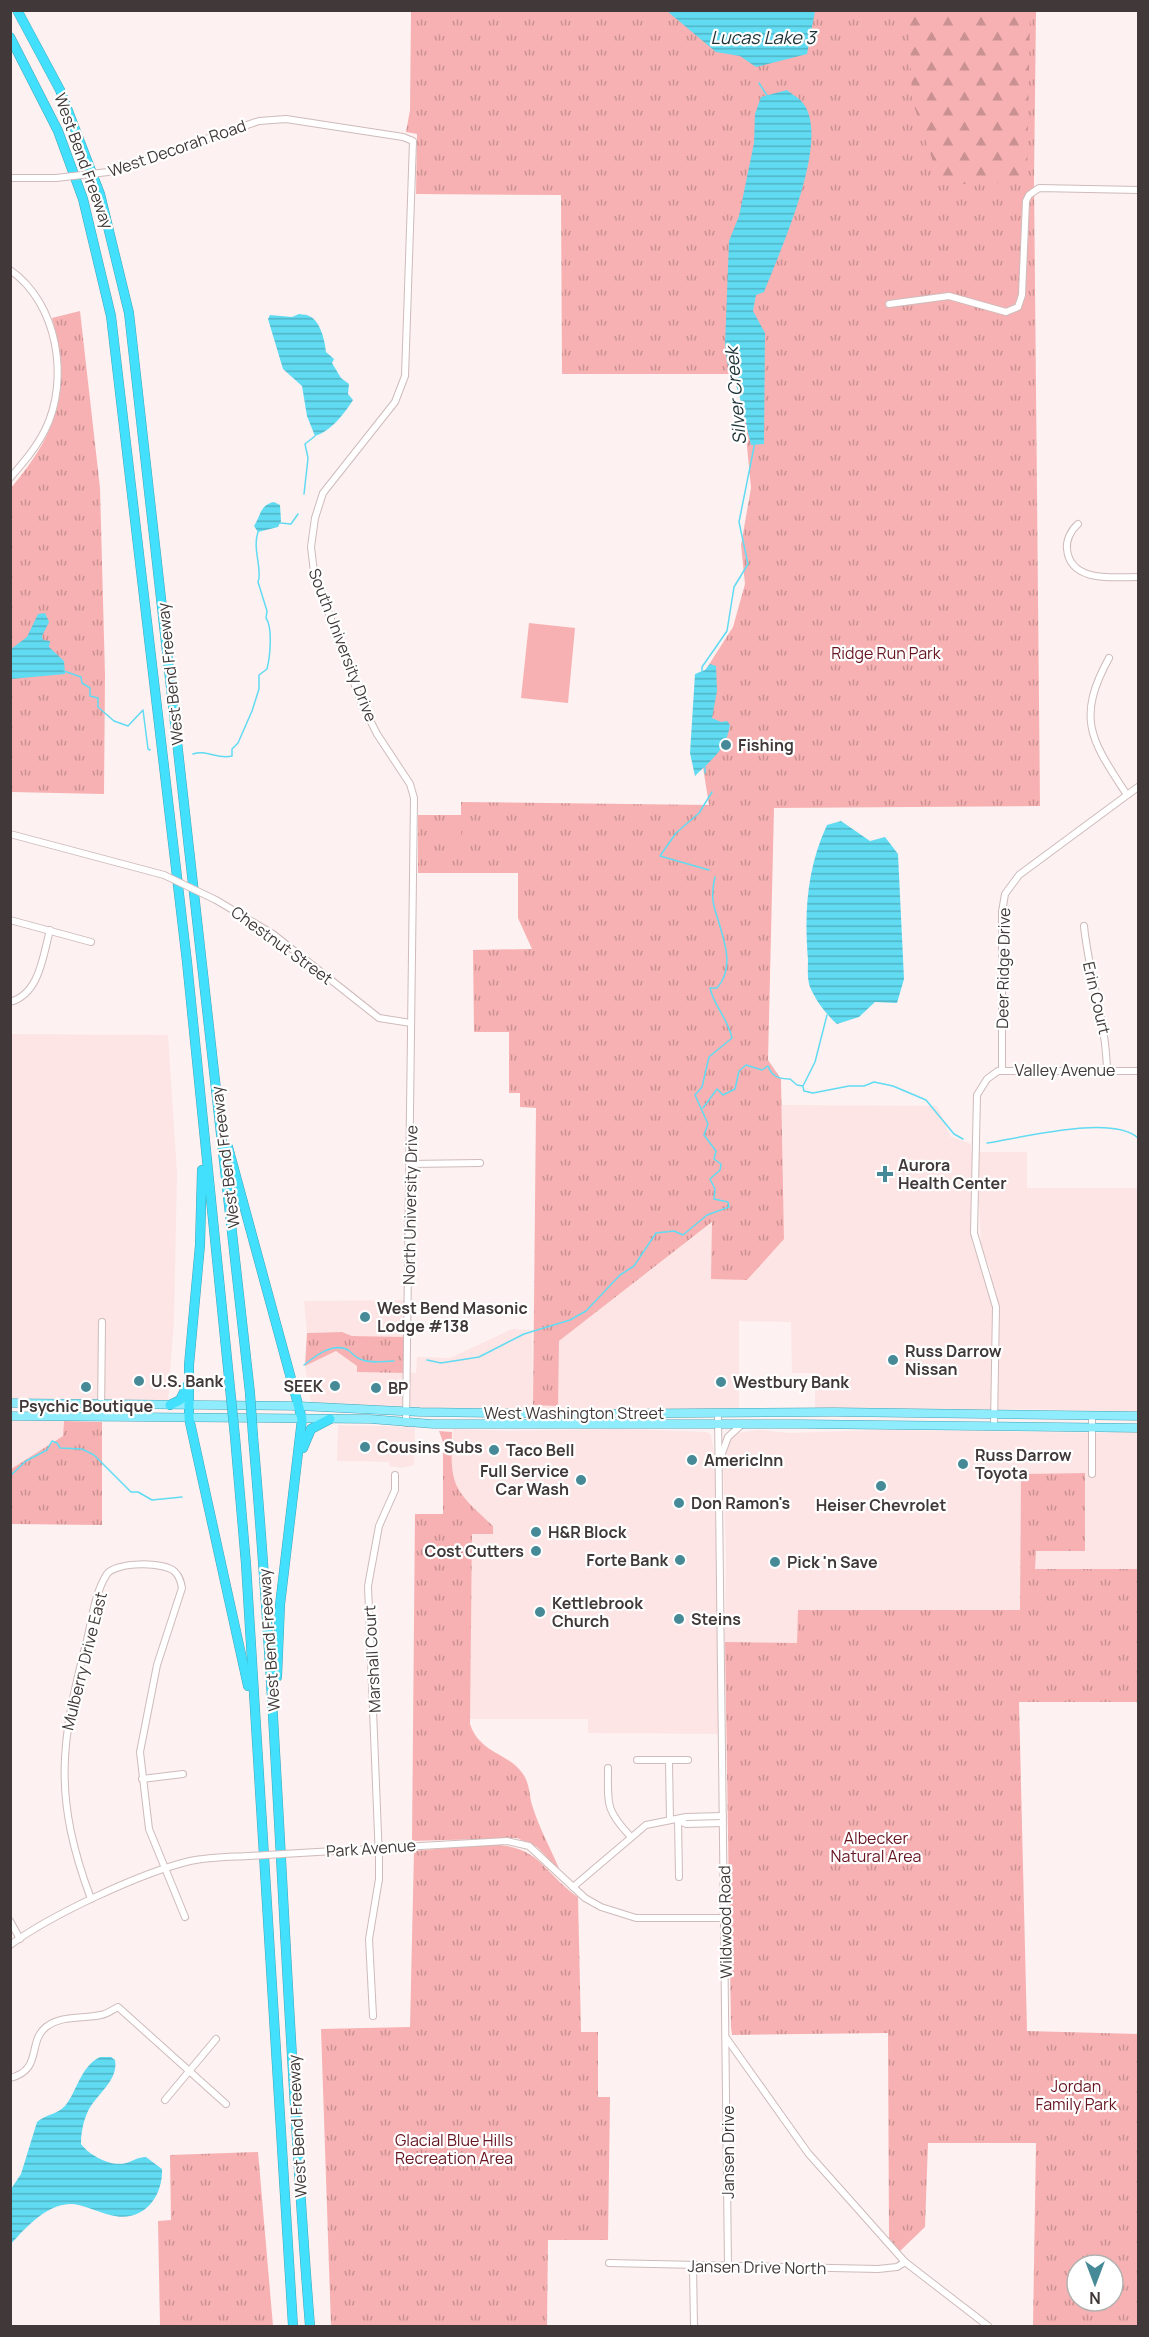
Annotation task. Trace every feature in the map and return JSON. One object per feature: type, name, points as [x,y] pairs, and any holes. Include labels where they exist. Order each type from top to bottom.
[{"type":"highway","name":"West Bend Freeway","points":[[17,10],[60,90],[100,194],[129,313],[250,1393],[274,1706],[303,2237],[310,2326]]},
{"type":"highway","name":"West Bend Freeway","points":[[10,38],[58,131],[83,199],[111,316],[187,962],[235,1437],[246,1564],[292,2326]]},
{"type":"highway","points":[[201,1105],[202,1206],[188,1384],[189,1418],[254,1714]]},
{"type":"highway","points":[[219,1110],[302,1419],[280,1605],[274,1706]]},
{"type":"highway","points":[[170,1405],[180,1400],[188,1384]]},
{"type":"highway","points":[[299,1458],[311,1429],[330,1419]]},
{"type":"main road","name":"West Washington Street","points":[[10,1403],[299,1406],[408,1411],[1138,1416]]},
{"type":"main road","name":"West Washington Street","points":[[10,1416],[330,1419],[406,1423],[718,1426],[994,1425],[1138,1428]]},
{"type":"street","name":"West Decorah Road","points":[[10,178],[56,178],[108,172],[259,121],[286,119],[403,137],[412,141]]},
{"type":"street","name":"South University Drive","points":[[411,1023],[414,798],[410,784],[377,734],[361,702],[314,572],[311,547],[315,518],[323,494],[395,402],[405,376],[412,141]]},
{"type":"street","points":[[889,304],[949,296],[1006,312],[1018,307],[1023,295],[1026,201],[1029,195],[1039,188],[1138,190]]},
{"type":"street","points":[[10,270],[32,291],[47,318],[57,356],[54,403],[46,427],[34,450],[10,478]]},
{"type":"street","points":[[1078,524],[1072,529],[1066,543],[1067,552],[1074,567],[1095,577],[1138,577]]},
{"type":"street","points":[[1109,658],[1092,694],[1090,710],[1092,734],[1096,748],[1127,795]]},
{"type":"street","name":"Deer Ridge Drive","points":[[1002,1071],[1002,912],[1005,894],[1019,874],[1138,787]]},
{"type":"street","name":"Chestnut Street","points":[[10,834],[164,875],[216,900],[273,934],[379,1018],[411,1023]]},
{"type":"street","points":[[10,920],[91,942]]},
{"type":"street","name":"Erin Court","points":[[1084,926],[1087,958],[1102,1010],[1107,1071]]},
{"type":"street","points":[[10,1002],[17,1000],[30,989],[38,974],[50,930]]},
{"type":"street","name":"North University Drive","points":[[406,1423],[408,1411],[411,1023]]},
{"type":"street","name":"Valley Avenue","points":[[994,1425],[996,1307],[974,1233],[975,1103],[977,1095],[987,1079],[1002,1071],[1138,1071]]},
{"type":"street","points":[[410,1164],[480,1163]]},
{"type":"street","points":[[101,1417],[102,1322]]},
{"type":"street","name":"Wildwood Road","points":[[718,1414],[727,2038]]},
{"type":"street","points":[[1092,1416],[1092,1474]]},
{"type":"street","points":[[720,1462],[728,1437],[740,1426]]},
{"type":"street","name":"Marshall Court","points":[[372,2016],[369,1939],[379,1879],[368,1586],[378,1527],[395,1490],[395,1475]]},
{"type":"street","name":"Mulberry Drive East","points":[[92,1899],[76,1860],[68,1821],[63,1787],[64,1747],[71,1699],[99,1590],[108,1572],[118,1565],[160,1566],[174,1570],[181,1579],[182,1588],[157,1665],[148,1709],[140,1752],[142,1779]]},
{"type":"street","points":[[637,1760],[688,1760]]},
{"type":"street","points":[[669,1761],[670,1820]]},
{"type":"street","points":[[608,1768],[608,1807],[613,1818],[630,1836]]},
{"type":"street","points":[[183,1774],[142,1779],[149,1829],[185,1917]]},
{"type":"street","points":[[573,1887],[630,1836],[646,1825],[686,1817],[723,1820]]},
{"type":"street","points":[[678,1820],[679,1877]]},
{"type":"street","name":"Park Avenue","points":[[10,1945],[92,1899],[164,1869],[190,1861],[300,1852],[507,1841],[529,1846],[573,1887],[601,1908],[636,1917],[725,1918]]},
{"type":"street","points":[[10,1921],[20,1938]]},
{"type":"street","points":[[10,2078],[20,2075],[32,2063],[37,2040],[44,2028],[58,2020],[102,2015],[118,2007],[226,2104]]},
{"type":"street","points":[[727,2038],[808,2153],[905,2262],[988,2326]]},
{"type":"street","name":"Jansen Drive","points":[[727,2038],[728,2266]]},
{"type":"street","points":[[165,2100],[216,2039]]},
{"type":"street","name":"Jansen Drive North","points":[[609,2263],[878,2269],[897,2267],[905,2262]]},
{"type":"street","points":[[693,2266],[694,2326]]},
{"type":"shaded area","points":[[11,1034],[168,1035],[177,1173],[174,1319],[168,1401],[11,1401]]},
{"type":"shaded area","points":[[782,1105],[937,1106],[951,1137],[971,1144],[971,1152],[1027,1152],[1027,1188],[1138,1188],[1138,1412],[1031,1409],[815,1412],[815,1373],[792,1373],[791,1322],[739,1321],[739,1412],[397,1408],[311,1404],[305,1366],[336,1351],[357,1366],[358,1372],[416,1373],[417,1357],[450,1358],[512,1329],[532,1330],[533,1405],[559,1341],[713,1222],[711,1279],[784,1239]],"holes":[[[972,1204],[979,1204],[981,1246],[992,1274],[985,1278],[972,1243]]]},
{"type":"shaded area","points":[[406,1300],[406,1337],[352,1336],[342,1332],[307,1333],[304,1301]]},
{"type":"shaded area","points":[[11,1420],[64,1421],[63,1436],[11,1469]]},
{"type":"shaded area","points":[[338,1425],[415,1427],[414,1465],[402,1468],[389,1466],[389,1462],[337,1461]]},
{"type":"shaded area","points":[[453,1429],[509,1431],[621,1429],[707,1432],[711,1435],[716,1464],[718,1734],[588,1733],[588,1719],[470,1719],[472,1534],[493,1526],[461,1497],[451,1471]]},
{"type":"shaded area","points":[[759,1430],[790,1433],[881,1430],[1106,1433],[1138,1430],[1138,1569],[1035,1569],[1035,1551],[1084,1473],[1021,1474],[1020,1610],[799,1610],[797,1643],[725,1642],[726,1550],[723,1467],[729,1438],[735,1433]]},
{"type":"green space","name":"Ridge Run Park","points":[[411,11],[1036,11],[1034,180],[1040,806],[774,808],[768,1060],[781,1079],[784,1239],[747,1280],[711,1279],[712,1222],[559,1341],[558,1406],[533,1405],[536,1108],[520,1107],[520,1093],[509,1093],[509,1032],[474,1032],[473,950],[532,949],[518,918],[518,873],[418,873],[418,815],[461,815],[461,802],[709,805],[702,761],[699,680],[733,627],[745,584],[741,545],[751,488],[740,374],[562,374],[561,195],[416,194],[417,134],[406,132],[410,110]]},
{"type":"green space","points":[[909,11],[1030,11],[1027,181],[941,185],[912,100]]},
{"type":"green space","points":[[80,311],[100,488],[105,675],[104,794],[11,792],[11,488],[40,448],[57,409],[61,367],[52,318]]},
{"type":"green space","points":[[529,623],[575,628],[568,703],[521,698]]},
{"type":"green space","points":[[450,818],[462,819],[461,838],[449,838]]},
{"type":"green space","points":[[342,1332],[352,1336],[406,1337],[406,1373],[357,1372],[357,1366],[336,1351],[305,1366],[307,1333]]},
{"type":"green space","points":[[64,1421],[102,1422],[102,1525],[11,1524],[11,1469],[63,1436]]},
{"type":"green space","points":[[439,1431],[452,1432],[452,1465],[457,1486],[469,1503],[493,1526],[493,1534],[472,1534],[470,1724],[480,1741],[510,1761],[523,1774],[535,1814],[560,1871],[537,1847],[517,1838],[412,1841],[415,1514],[443,1514],[443,1442]]},
{"type":"green space","name":"Albecker Natural Area","points":[[1085,1473],[1085,1551],[1036,1551],[1035,1569],[1138,1569],[1138,1702],[1019,1702],[1027,2031],[1138,2034],[1138,2326],[1033,2326],[1036,2143],[928,2143],[925,2227],[899,2252],[889,2240],[888,2033],[732,2035],[725,1642],[797,1643],[798,1610],[1020,1610],[1021,1474]]},
{"type":"green space","name":"Glacial Blue Hills Recreation Area","points":[[488,1844],[520,1849],[539,1861],[578,1897],[581,2032],[598,2032],[598,2097],[610,2097],[608,2240],[548,2240],[547,2326],[331,2326],[321,2029],[410,2027],[414,1851]]},
{"type":"green space","points":[[258,2152],[273,2326],[160,2326],[158,2221],[171,2220],[170,2155]]},
{"type":"water","name":"Lucas Lake 3","points":[[667,11],[815,11],[807,54],[756,67],[740,56],[716,52]]},
{"type":"water","points":[[787,90],[802,102],[810,119],[811,141],[808,167],[791,224],[764,292],[756,295],[753,311],[765,333],[764,444],[751,445],[739,394],[727,362],[725,345],[729,241],[739,216],[754,143],[755,114],[761,97]]},
{"type":"water","points":[[299,314],[308,315],[317,322],[326,352],[334,359],[332,363],[341,378],[349,384],[348,394],[353,400],[332,426],[315,436],[307,416],[302,386],[283,369],[268,319],[270,315],[292,317]]},
{"type":"water","points":[[274,502],[280,505],[281,521],[278,527],[258,532],[254,526],[261,511],[266,505]]},
{"type":"water","points":[[45,613],[49,622],[42,636],[43,640],[50,641],[49,647],[64,661],[65,674],[11,679],[11,649],[27,637],[38,614]]},
{"type":"water","points":[[710,664],[716,666],[717,691],[712,718],[721,722],[727,721],[730,725],[721,748],[695,776],[690,753],[695,674],[705,670]]},
{"type":"water","points":[[841,821],[870,841],[885,837],[898,854],[904,979],[897,1003],[875,1002],[859,1017],[837,1024],[822,1007],[810,987],[806,925],[808,891],[820,841],[827,825]]},
{"type":"water","points":[[100,2057],[111,2057],[115,2060],[114,2074],[88,2111],[81,2144],[95,2156],[108,2162],[120,2164],[146,2157],[162,2169],[159,2190],[148,2206],[132,2216],[110,2215],[75,2204],[61,2205],[30,2224],[11,2244],[11,2189],[21,2174],[37,2122],[65,2106],[88,2067]]},
{"type":"waterway","name":"Silver Creek","points":[[759,83],[768,97]]},
{"type":"waterway","points":[[304,494],[308,458],[305,444],[315,436]]},
{"type":"waterway","name":"Silver Creek","points":[[702,672],[702,667],[727,631],[734,587],[748,564],[739,522],[755,442]]},
{"type":"waterway","points":[[280,523],[291,524],[298,514]]},
{"type":"waterway","points":[[193,754],[232,756],[232,749],[238,743],[252,711],[259,689],[259,675],[267,669],[270,635],[266,618],[267,611],[258,582],[256,545],[258,532]]},
{"type":"waterway","points":[[64,671],[81,677],[82,683],[90,688],[90,696],[98,698],[98,707],[114,721],[128,726],[143,710],[150,750]]},
{"type":"waterway","name":"Silver Creek","points":[[705,767],[705,773]]},
{"type":"waterway","name":"Silver Creek","points":[[709,870],[660,856],[676,833],[699,813],[712,792]]},
{"type":"waterway","name":"Silver Creek","points":[[427,1360],[441,1363],[479,1357],[524,1334],[570,1320],[586,1311],[620,1275],[634,1266],[656,1233],[674,1231],[683,1235],[707,1215],[729,1207],[728,1202],[714,1199],[715,1189],[710,1179],[720,1170],[721,1164],[714,1159],[716,1151],[704,1135],[708,1124],[695,1095],[702,1087],[709,1057],[732,1038],[710,988],[717,988],[723,979],[727,959],[713,902],[715,877]]},
{"type":"waterway","points":[[703,1108],[717,1089],[723,1095],[735,1089],[739,1071],[746,1065],[762,1070],[768,1066],[776,1077],[790,1079],[797,1085],[803,1086],[815,1062],[827,1015]]},
{"type":"waterway","points":[[803,1087],[804,1091],[813,1093],[849,1086],[864,1086],[874,1082],[893,1086],[926,1100],[954,1134],[963,1139]]},
{"type":"waterway","points":[[987,1143],[1088,1128],[1125,1131],[1138,1138]]},
{"type":"waterway","name":"Silver Creek","points":[[304,1365],[324,1351],[336,1348],[348,1350],[364,1361],[394,1361]]},
{"type":"waterway","name":"Silver Creek","points":[[10,1476],[26,1461],[47,1450],[52,1441],[60,1448],[82,1449],[94,1455],[131,1492],[138,1492],[152,1500],[182,1497]]},
{"type":"place","name":"Fishing","points":[[726,745]]},
{"type":"place","name":"Aurora Health Center","points":[[885,1174]]},
{"type":"place","name":"West Bend Masonic Lodge #138","points":[[365,1317]]},
{"type":"place","name":"Russ Darrow Nissan","points":[[893,1360]]},
{"type":"place","name":"U.S. Bank","points":[[139,1381]]},
{"type":"place","name":"Westbury Bank","points":[[721,1382]]},
{"type":"place","name":"SEEK","points":[[335,1386]]},
{"type":"place","name":"Psychic Boutique","points":[[86,1387]]},
{"type":"place","name":"BP","points":[[376,1388]]},
{"type":"place","name":"Cousins Subs","points":[[365,1447]]},
{"type":"place","name":"Taco Bell","points":[[494,1450]]},
{"type":"place","name":"AmericInn","points":[[692,1460]]},
{"type":"place","name":"Russ Darrow Toyota","points":[[963,1464]]},
{"type":"place","name":"Full Service Car Wash","points":[[581,1480]]},
{"type":"place","name":"Heiser Chevrolet","points":[[881,1486]]},
{"type":"place","name":"Don Ramon's","points":[[679,1503]]},
{"type":"place","name":"H&R Block","points":[[536,1532]]},
{"type":"place","name":"Cost Cutters","points":[[536,1551]]},
{"type":"place","name":"Forte Bank","points":[[680,1560]]},
{"type":"place","name":"Pick 'n Save","points":[[775,1562]]},
{"type":"place","name":"Kettlebrook Church","points":[[540,1612]]},
{"type":"place","name":"Steins","points":[[679,1619]]},
{"type":"park label","name":"Jordan Family Park","points":[[1076,2095]]}]
